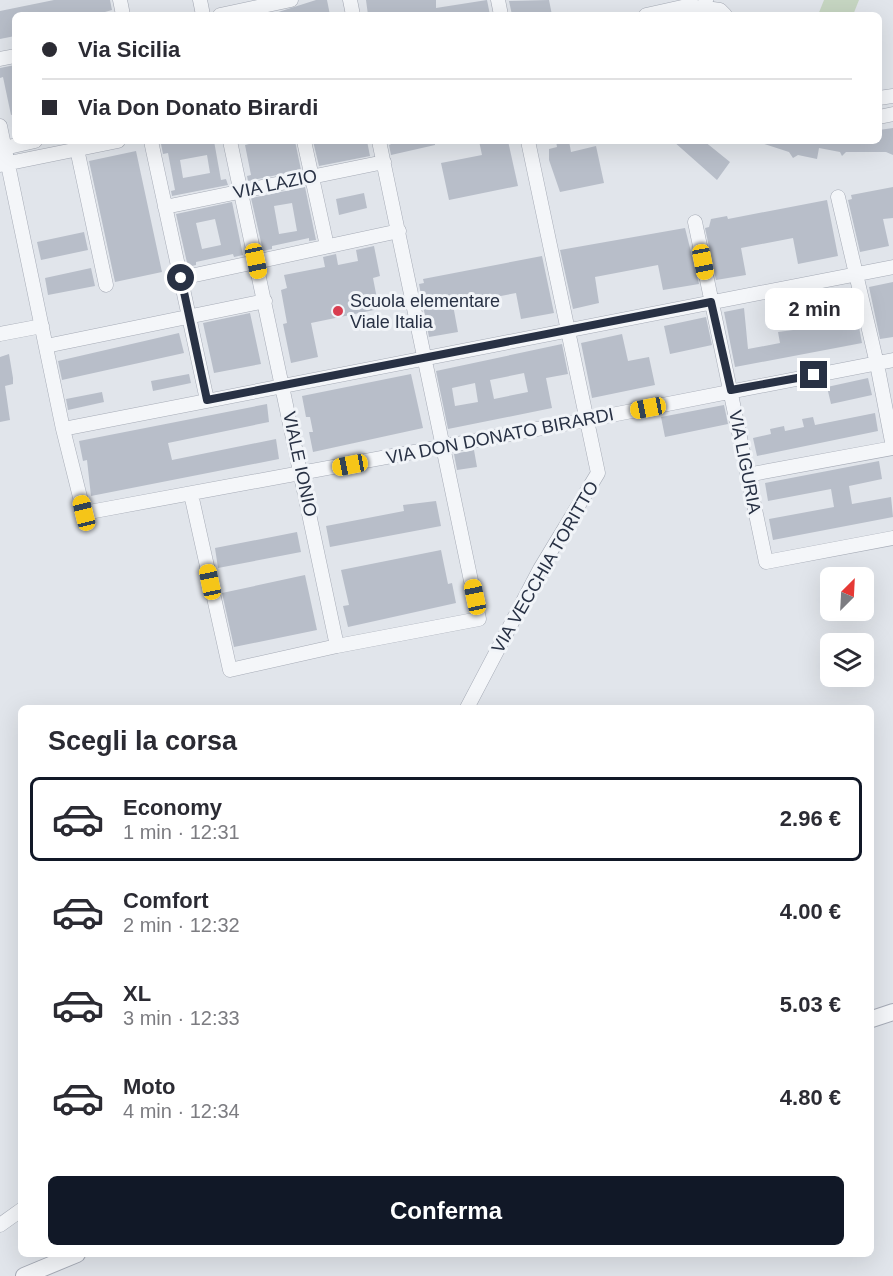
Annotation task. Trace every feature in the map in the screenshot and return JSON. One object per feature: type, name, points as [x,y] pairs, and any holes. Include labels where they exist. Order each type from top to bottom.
[{"type":"street","points":[[238,12],[275,6],[291,0]]},
{"type":"street","points":[[659,12],[706,4],[722,12]]},
{"type":"street","points":[[0,126],[3,164],[42,326],[63,429],[893,267]]},
{"type":"street","points":[[2,148],[21,144]]},
{"type":"street","points":[[3,164],[103,144]]},
{"type":"street","points":[[152,144],[207,400]]},
{"type":"street","name":"VIALE IONIO","points":[[231,144],[303,474],[337,646]]},
{"type":"street","points":[[305,144],[327,246]]},
{"type":"street","points":[[191,494],[230,670],[337,646],[479,619],[381,144]]},
{"type":"street","name":"VIA VECCHIA TORITTO","points":[[469,705],[540,568],[598,473],[529,144]]},
{"type":"street","points":[[77,149],[106,285]]},
{"type":"street","name":"VIA LAZIO","points":[[165,207],[384,162]]},
{"type":"street","points":[[747,475],[893,448],[877,364],[838,197]]},
{"type":"street","name":"VIA LIGURIA","points":[[695,222],[766,562],[893,538]]},
{"type":"street","points":[[181,278],[399,231]]},
{"type":"street","points":[[46,346],[265,301]]},
{"type":"street","points":[[0,334],[42,326]]},
{"type":"street","name":"VIA DON DONATO BIRARDI","points":[[63,429],[84,513],[303,474],[893,360]]},
{"type":"street","points":[[874,1018],[893,1012]]},
{"type":"street","points":[[0,1225],[18,1212]]},
{"type":"street","points":[[24,1276],[70,1257]]},
{"type":"green space","points":[[824,0],[859,0],[854,12],[819,12]]},
{"type":"building","points":[[54,0],[110,0],[112,10],[105,12],[12,12],[12,37],[0,39],[0,11]]},
{"type":"building","points":[[316,0],[327,0],[329,12],[278,12]]},
{"type":"building","points":[[366,0],[436,0],[436,8],[487,0],[489,12],[368,12]]},
{"type":"building","points":[[549,0],[551,12],[511,12],[509,1]]},
{"type":"building","points":[[12,66],[11,115],[3,77],[0,78],[0,68]]},
{"type":"building","points":[[893,128],[893,155],[886,152],[846,152],[842,156],[840,152],[819,148],[817,159],[798,155],[793,158],[789,152],[764,144],[882,144],[882,130]]},
{"type":"building","points":[[161,144],[215,144],[221,180],[226,179],[228,185],[172,196],[171,191],[175,190],[168,153],[163,154]],"holes":[[[207,155],[210,173],[183,178],[180,160]]]},
{"type":"building","points":[[296,144],[301,170],[248,181],[247,176],[251,175],[245,145]]},
{"type":"building","points":[[314,144],[368,144],[370,156],[319,166]]},
{"type":"building","points":[[391,144],[435,144],[391,155],[389,145]]},
{"type":"building","points":[[480,144],[509,144],[518,186],[449,200],[441,163],[482,155]]},
{"type":"building","points":[[556,144],[570,144],[571,152],[596,146],[604,183],[560,192],[549,160],[549,149],[557,147]]},
{"type":"building","points":[[676,144],[708,144],[730,162],[717,180]]},
{"type":"building","points":[[136,151],[162,272],[115,282],[89,161]]},
{"type":"building","points":[[305,187],[316,240],[309,241],[309,238],[272,246],[272,249],[263,251],[251,198]],"holes":[[[292,203],[297,231],[279,234],[274,206]]]},
{"type":"building","points":[[893,187],[893,218],[883,219],[889,246],[860,252],[848,200],[852,199],[851,195]]},
{"type":"building","points":[[364,193],[367,208],[339,215],[336,199]]},
{"type":"building","points":[[827,200],[838,256],[798,264],[793,238],[741,248],[746,275],[716,280],[705,228],[709,227],[711,219],[727,216],[728,219]]},
{"type":"building","points":[[232,202],[243,255],[234,257],[233,254],[196,262],[196,265],[188,267],[176,214]],"holes":[[[215,219],[221,245],[202,249],[196,223]]]},
{"type":"building","points":[[685,228],[699,284],[663,290],[658,265],[595,277],[599,303],[573,309],[560,250]]},
{"type":"building","points":[[84,232],[88,250],[41,260],[37,242]]},
{"type":"building","points":[[374,246],[380,276],[373,278],[379,309],[311,323],[318,357],[291,363],[283,324],[287,323],[281,290],[287,288],[284,275],[325,267],[323,257],[336,254],[338,265],[358,261],[356,250]]},
{"type":"building","points":[[542,256],[554,313],[521,319],[516,293],[453,305],[458,332],[429,337],[419,284],[424,283],[423,279]]},
{"type":"building","points":[[91,268],[95,286],[48,295],[45,278]]},
{"type":"building","points":[[893,282],[893,337],[880,339],[869,287]]},
{"type":"building","points":[[851,290],[855,328],[859,327],[862,343],[735,367],[724,312],[744,308],[748,349],[780,343],[778,332],[793,330],[787,304]]},
{"type":"building","points":[[250,313],[261,364],[214,373],[203,323]]},
{"type":"building","points":[[706,317],[712,345],[670,354],[664,326]]},
{"type":"building","points":[[179,333],[184,353],[62,380],[58,361]]},
{"type":"building","points":[[622,334],[628,361],[649,357],[655,385],[592,398],[581,343]]},
{"type":"building","points":[[562,344],[568,374],[546,378],[552,408],[448,429],[436,371]],"holes":[[[524,373],[528,392],[494,399],[490,380]],[[475,383],[478,402],[455,406],[452,388]]]},
{"type":"building","points":[[9,354],[13,384],[5,386],[10,420],[0,422],[0,357]]},
{"type":"building","points":[[189,374],[191,383],[153,391],[151,381]]},
{"type":"building","points":[[411,374],[423,428],[313,452],[309,432],[313,432],[310,417],[306,417],[302,396]]},
{"type":"building","points":[[868,378],[872,395],[831,404],[827,387]]},
{"type":"building","points":[[102,392],[104,402],[68,410],[66,399]]},
{"type":"building","points":[[267,404],[269,422],[168,443],[172,460],[276,439],[279,459],[91,496],[87,460],[83,461],[79,441]]},
{"type":"building","points":[[724,405],[728,424],[665,437],[661,417]]},
{"type":"building","points":[[875,413],[878,431],[757,456],[753,438],[771,434],[770,429],[784,426],[785,431],[804,427],[802,419],[813,417],[815,425]]},
{"type":"building","points":[[474,450],[477,467],[457,470],[454,454]]},
{"type":"building","points":[[879,461],[882,479],[849,486],[852,504],[891,497],[893,517],[773,540],[769,519],[834,507],[831,489],[768,501],[765,483]]},
{"type":"building","points":[[436,501],[441,526],[330,547],[326,526],[404,511],[403,505]]},
{"type":"building","points":[[297,532],[301,552],[218,568],[215,548]]},
{"type":"building","points":[[441,550],[448,584],[452,583],[456,603],[348,627],[343,606],[349,605],[341,570]]},
{"type":"building","points":[[305,575],[317,630],[234,647],[222,593]]},
{"type":"place","name":"Scuola elementare Viale Italia","points":[[338,311]]},
{"type":"route","points":[[181,278],[207,400],[711,302],[731,390],[814,375]]}]
